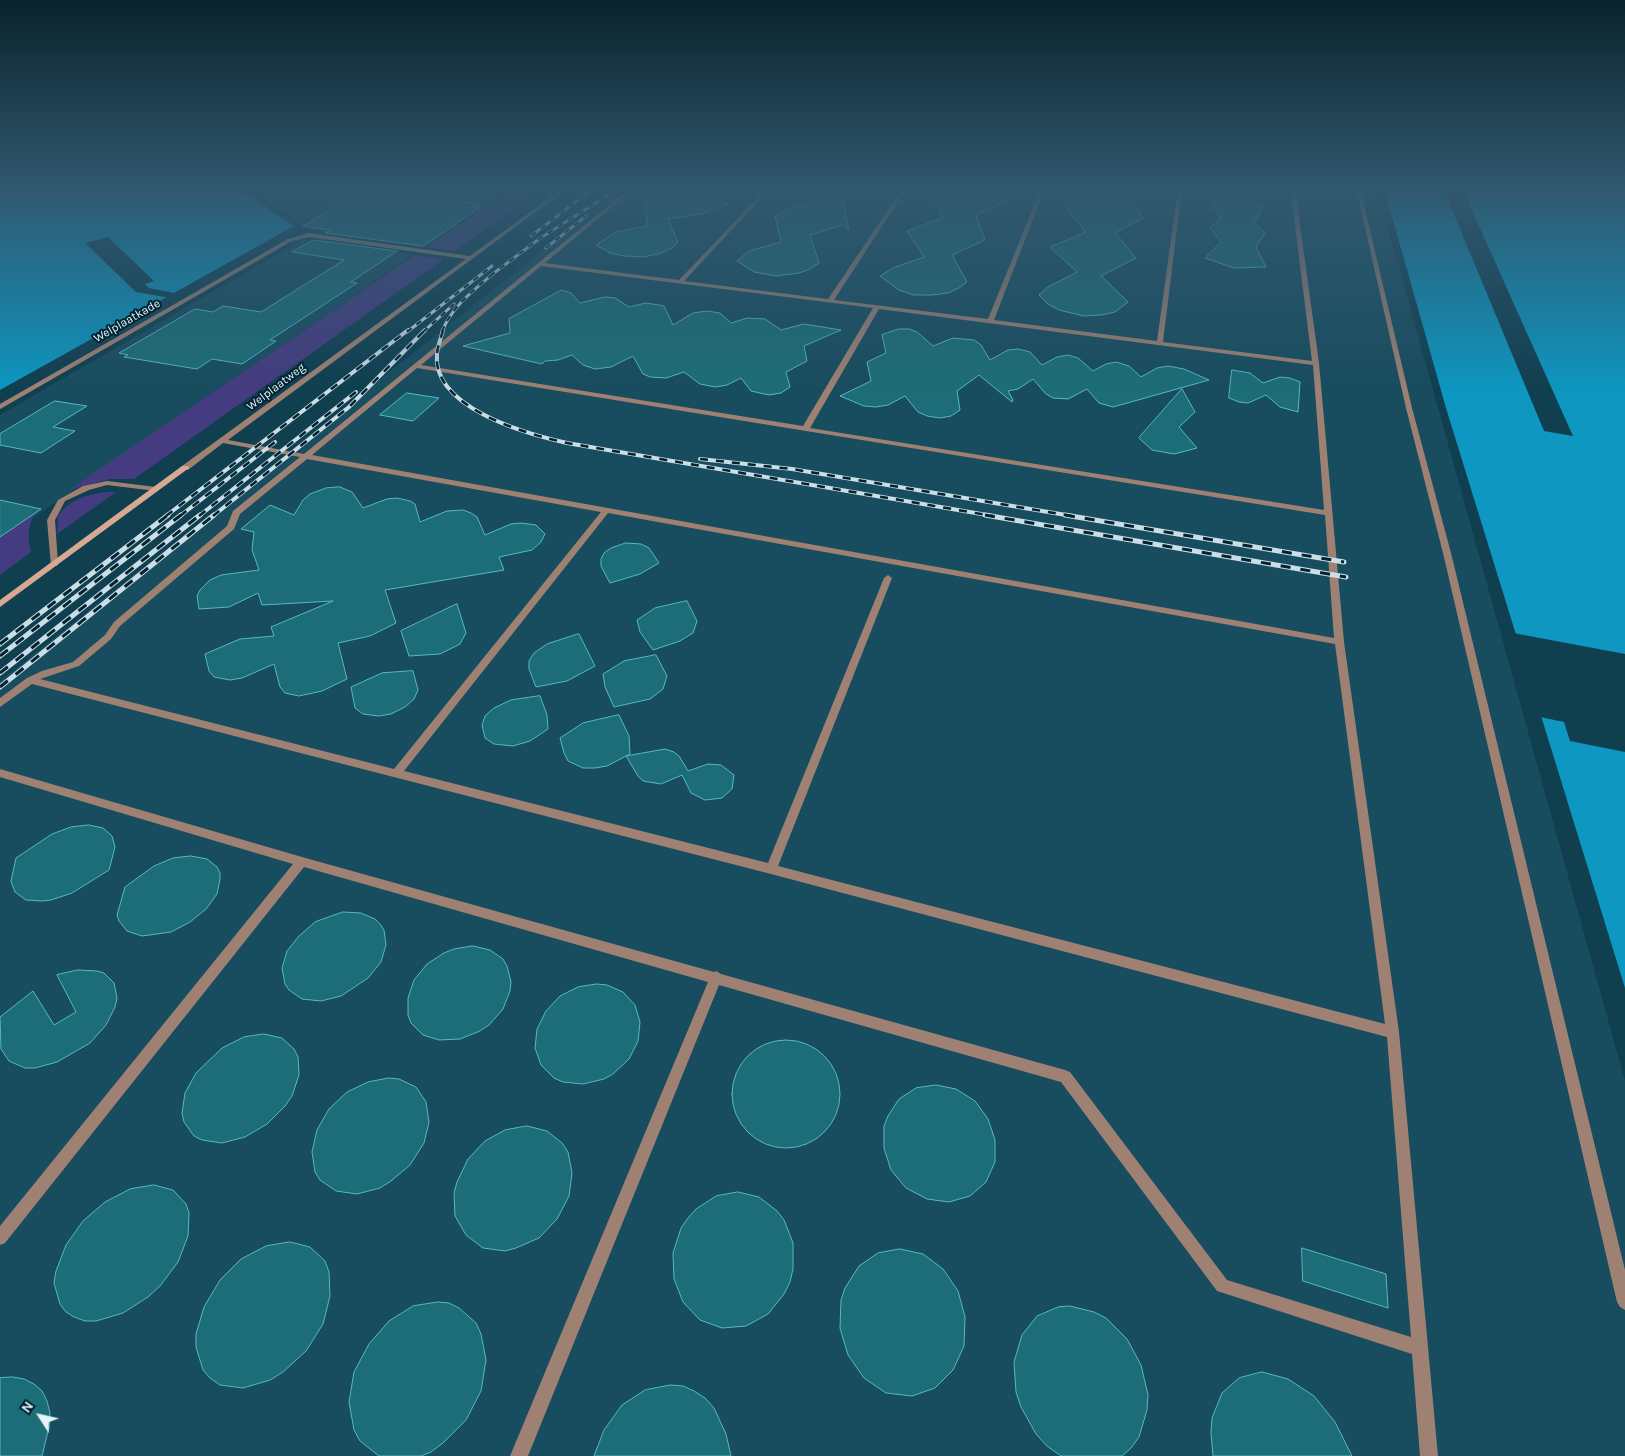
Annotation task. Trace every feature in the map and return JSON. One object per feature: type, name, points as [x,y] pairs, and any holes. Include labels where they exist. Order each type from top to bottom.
[{"type":"street","name":"Welplaatweg","points":[[0,604],[185,468]]},
{"type":"lane","name":"Welplaatkade","points":[[0,407],[261,256]]},
{"type":"lane","name":"Welplaatkade","points":[[456,256],[470,258]]},
{"type":"lane","name":"Welplaatweg","points":[[185,468],[473,256]]},
{"type":"lane","points":[[0,703],[30,680],[45,673],[76,664],[108,637],[117,624],[231,527],[236,513],[308,456],[549,256]]},
{"type":"lane","points":[[680,282],[705,256]]},
{"type":"lane","points":[[830,301],[860,256]]},
{"type":"lane","points":[[990,322],[1016,256]]},
{"type":"lane","points":[[1160,343],[1171,256]]},
{"type":"lane","points":[[1302,256],[1316,364],[1339,642],[1393,1032],[1429,1456]]},
{"type":"lane","points":[[1374,256],[1409,408],[1447,553],[1625,1302]]},
{"type":"lane","points":[[539,264],[1316,364]]},
{"type":"lane","points":[[806,428],[877,307]]},
{"type":"lane","points":[[415,366],[1327,513]]},
{"type":"lane","points":[[222,441],[1339,642]]},
{"type":"lane","points":[[54,564],[50,520],[62,500],[86,488],[107,484],[156,489]]},
{"type":"lane","points":[[396,774],[604,513]]},
{"type":"lane","points":[[771,869],[888,578]]},
{"type":"lane","points":[[30,680],[771,869],[1393,1032]]},
{"type":"lane","points":[[0,773],[302,862],[716,977],[1065,1077],[1222,1286],[1419,1348]]},
{"type":"lane","points":[[0,1238],[302,862]]},
{"type":"lane","points":[[519,1456],[716,977]]},
{"type":"shaded area","points":[[275,256],[411,256],[0,541],[0,415]]},
{"type":"shaded area","points":[[414,256],[444,259],[134,479],[110,479],[69,490]]},
{"type":"shaded area","points":[[535,256],[1396,256],[1625,1081],[1625,1456],[0,1456],[0,681]]},
{"type":"shaded area","points":[[116,492],[57,534],[58,516],[76,500],[92,494]]},
{"type":"shaded area","points":[[35,514],[29,532],[31,552],[0,575],[0,537]]},
{"type":"water","points":[[0,256],[240,256],[0,390]]},
{"type":"water","points":[[1403,256],[1625,256],[1625,988],[1446,408]]},
{"type":"pier","points":[[98,256],[128,256],[154,281],[145,284],[149,288],[179,294],[171,298],[136,292]]},
{"type":"pier","points":[[1471,256],[1492,256],[1573,436],[1544,431]]},
{"type":"pier","points":[[1513,633],[1625,654],[1625,752],[1570,741],[1564,722],[1540,717]]},
{"type":"building","points":[[318,256],[390,256],[351,282],[357,283],[270,340],[276,341],[242,364],[212,359],[197,369],[124,357],[128,355],[119,353],[195,309],[213,312],[223,306],[261,312],[344,260]]},
{"type":"building","points":[[743,256],[817,256],[819,263],[799,273],[776,276],[754,272],[737,261]]},
{"type":"building","points":[[953,256],[967,282],[948,293],[914,295],[899,290],[880,276],[895,267],[924,257]]},
{"type":"building","points":[[1060,256],[1134,256],[1136,258],[1101,276],[1128,302],[1115,312],[1084,316],[1059,310],[1048,304],[1039,295],[1048,287],[1077,272]]},
{"type":"building","points":[[1207,256],[1260,256],[1266,267],[1234,268],[1205,258]]},
{"type":"building","points":[[562,290],[571,293],[580,303],[605,297],[615,298],[629,307],[646,303],[664,306],[673,325],[693,313],[707,311],[720,313],[731,323],[747,318],[765,319],[781,330],[804,324],[841,330],[804,346],[807,361],[786,372],[790,387],[781,393],[769,395],[751,391],[741,378],[727,385],[715,387],[700,384],[684,372],[666,378],[650,377],[643,374],[633,356],[611,367],[595,369],[583,365],[572,355],[558,360],[545,361],[542,364],[463,346],[510,333],[509,319]]},
{"type":"building","points":[[899,329],[909,329],[917,332],[933,346],[953,338],[974,340],[981,345],[990,360],[1008,350],[1018,349],[1030,352],[1042,365],[1057,357],[1068,355],[1078,358],[1093,371],[1106,364],[1116,362],[1129,366],[1141,377],[1157,368],[1168,366],[1184,369],[1209,380],[1113,407],[1099,403],[1087,389],[1068,399],[1053,398],[1046,394],[1033,379],[1018,389],[1008,391],[1013,400],[1012,402],[979,375],[957,391],[960,410],[951,416],[940,418],[918,412],[905,396],[888,405],[876,407],[864,406],[840,396],[871,381],[867,362],[886,353],[882,335]]},
{"type":"building","points":[[1232,370],[1250,373],[1263,383],[1280,377],[1300,382],[1298,412],[1280,407],[1266,395],[1248,403],[1229,398]]},
{"type":"building","points":[[1182,389],[1195,412],[1179,427],[1197,448],[1174,454],[1152,450],[1139,438]]},
{"type":"building","points":[[407,393],[439,398],[413,421],[380,415]]},
{"type":"building","points":[[55,401],[87,406],[53,427],[75,431],[41,453],[0,445],[0,434]]},
{"type":"building","points":[[340,487],[352,492],[363,508],[387,499],[397,498],[410,501],[415,504],[420,522],[447,511],[463,510],[477,517],[485,535],[511,524],[521,523],[536,525],[545,534],[541,542],[532,550],[499,557],[504,570],[385,590],[396,623],[370,636],[338,643],[347,679],[322,691],[299,696],[285,693],[280,687],[274,664],[242,678],[230,680],[214,677],[209,671],[205,654],[240,639],[274,636],[271,627],[333,601],[262,605],[258,593],[229,607],[199,609],[197,596],[200,590],[210,580],[221,575],[259,570],[252,550],[254,532],[241,529],[270,505],[294,515],[303,500],[310,494],[326,488]]},
{"type":"building","points":[[0,500],[41,509],[0,537]]},
{"type":"building","points":[[626,543],[641,544],[649,548],[659,563],[640,574],[610,583],[601,566],[601,559],[604,553],[611,548]]},
{"type":"building","points":[[687,601],[697,621],[693,633],[680,641],[653,650],[640,632],[637,620],[655,608]]},
{"type":"building","points":[[457,604],[466,633],[460,644],[440,654],[409,656],[401,631]]},
{"type":"building","points":[[579,634],[595,666],[567,681],[536,687],[529,669],[529,661],[534,653],[547,644]]},
{"type":"building","points":[[656,655],[667,676],[663,689],[650,699],[614,707],[605,687],[603,674],[624,661]]},
{"type":"building","points":[[413,671],[418,690],[414,699],[405,707],[391,714],[379,716],[363,714],[355,708],[351,687],[382,673]]},
{"type":"building","points":[[540,696],[547,715],[548,729],[530,741],[513,746],[494,744],[485,738],[482,725],[485,716],[494,708],[511,700]]},
{"type":"building","points":[[619,715],[629,736],[630,754],[607,766],[595,768],[583,768],[568,761],[560,738],[583,723]]},
{"type":"building","points":[[665,749],[679,756],[688,771],[708,764],[721,765],[734,775],[732,789],[722,798],[705,800],[691,793],[682,775],[661,784],[643,781],[626,756]]},
{"type":"building","points":[[89,825],[103,828],[112,836],[115,847],[109,870],[72,893],[51,900],[26,900],[15,892],[11,881],[16,858],[52,834],[71,827]]},
{"type":"building","points":[[191,856],[207,859],[217,867],[220,873],[217,894],[206,909],[190,922],[171,932],[142,936],[127,931],[117,915],[125,887],[154,866],[173,858]]},
{"type":"building","points":[[343,912],[361,913],[375,919],[380,924],[384,930],[386,945],[381,962],[368,978],[341,996],[321,1001],[302,999],[289,990],[285,984],[282,968],[287,951],[299,936],[315,922]]},
{"type":"building","points":[[473,946],[490,950],[503,959],[507,966],[511,982],[510,991],[503,1009],[489,1025],[460,1039],[439,1040],[423,1035],[411,1023],[408,1015],[408,998],[414,980],[427,964],[444,953],[454,949]]},
{"type":"building","points":[[78,970],[104,973],[114,983],[117,998],[115,1007],[106,1025],[90,1043],[57,1062],[35,1068],[25,1068],[9,1061],[1,1049],[0,1017],[33,991],[54,1025],[76,1012],[57,975]]},
{"type":"building","points":[[597,984],[607,985],[623,992],[635,1005],[640,1022],[638,1041],[629,1059],[613,1074],[604,1079],[583,1084],[563,1082],[554,1078],[541,1065],[535,1048],[537,1029],[546,1011],[560,996],[578,987]]},
{"type":"building","points":[[264,1034],[282,1038],[294,1049],[298,1057],[299,1075],[292,1096],[267,1124],[245,1137],[222,1143],[202,1140],[194,1136],[184,1122],[182,1113],[185,1093],[196,1073],[222,1048],[244,1037]]},
{"type":"building","points":[[786,1040],[807,1044],[824,1056],[836,1073],[840,1094],[836,1115],[824,1132],[807,1144],[786,1148],[765,1144],[748,1132],[736,1115],[732,1094],[736,1073],[748,1056],[765,1044]]},
{"type":"building","points":[[389,1078],[399,1079],[416,1087],[426,1102],[429,1122],[424,1143],[410,1165],[380,1188],[357,1194],[336,1191],[320,1180],[315,1172],[312,1152],[317,1130],[329,1109],[347,1092],[368,1082]]},
{"type":"building","points":[[936,1085],[956,1089],[975,1101],[988,1119],[995,1140],[995,1162],[986,1182],[970,1196],[949,1202],[927,1199],[906,1188],[891,1170],[884,1148],[884,1126],[899,1099],[916,1088]]},
{"type":"building","points":[[527,1126],[547,1131],[562,1143],[568,1152],[572,1173],[569,1196],[557,1219],[539,1238],[505,1251],[483,1248],[466,1235],[455,1216],[454,1193],[457,1182],[468,1159],[485,1141],[505,1130]]},
{"type":"building","points":[[154,1185],[173,1190],[186,1204],[189,1213],[188,1236],[178,1262],[160,1286],[148,1297],[123,1313],[96,1321],[85,1321],[66,1312],[60,1304],[54,1283],[56,1271],[66,1245],[83,1221],[105,1202],[130,1189]]},
{"type":"building","points":[[738,1192],[759,1197],[777,1211],[784,1220],[793,1243],[793,1269],[790,1282],[784,1294],[768,1314],[746,1326],[722,1328],[700,1320],[683,1302],[674,1279],[673,1253],[681,1228],[696,1209],[716,1196]]},
{"type":"building","points":[[290,1242],[310,1247],[325,1261],[329,1272],[330,1296],[323,1324],[306,1351],[283,1372],[270,1380],[243,1388],[220,1385],[203,1370],[196,1347],[196,1334],[204,1307],[220,1280],[241,1259],[266,1246]]},
{"type":"building","points":[[1302,1248],[1386,1274],[1388,1308],[1303,1281]]},
{"type":"building","points":[[900,1249],[923,1254],[943,1269],[958,1291],[965,1317],[964,1346],[953,1370],[935,1388],[912,1396],[886,1393],[864,1378],[848,1355],[840,1328],[841,1300],[845,1288],[859,1266],[878,1253]]},
{"type":"building","points":[[438,1302],[449,1303],[459,1308],[476,1323],[481,1334],[486,1360],[481,1391],[466,1420],[431,1452],[421,1456],[379,1456],[360,1441],[354,1430],[349,1402],[354,1372],[369,1344],[389,1321],[413,1306]]},
{"type":"building","points":[[1070,1306],[1094,1312],[1106,1318],[1127,1339],[1141,1365],[1148,1395],[1147,1410],[1139,1437],[1122,1456],[1061,1456],[1047,1446],[1036,1434],[1021,1407],[1016,1392],[1014,1362],[1022,1335],[1037,1316],[1058,1307]]},
{"type":"building","points":[[1262,1372],[1288,1379],[1314,1396],[1335,1422],[1352,1456],[1213,1456],[1212,1418],[1222,1393],[1239,1378]]},
{"type":"building","points":[[13,1377],[24,1379],[34,1384],[42,1391],[47,1401],[50,1413],[49,1427],[42,1456],[0,1456],[0,1378]]},
{"type":"building","points":[[671,1385],[683,1386],[694,1391],[705,1398],[714,1408],[726,1434],[731,1456],[594,1456],[604,1430],[622,1405],[645,1390]]},
{"type":"railway","points":[[490,276],[517,256]]},
{"type":"railway","points":[[407,332],[492,266]]},
{"type":"railway","points":[[442,332],[451,314],[457,307],[494,273]]},
{"type":"railway","points":[[423,332],[454,304]]},
{"type":"railway","points":[[166,516],[408,330]]},
{"type":"railway","points":[[443,330],[437,353],[439,372],[449,389],[465,403],[485,415],[529,433],[567,443],[993,516]]},
{"type":"railway","points":[[213,516],[349,407],[423,332]]},
{"type":"railway","points":[[199,516],[356,392]]},
{"type":"railway","points":[[180,516],[275,442]]},
{"type":"railway","points":[[700,459],[792,469],[1072,516]]},
{"type":"railway","points":[[0,644],[168,515]]},
{"type":"railway","points":[[0,656],[181,515]]},
{"type":"railway","points":[[0,673],[200,515]]},
{"type":"railway","points":[[0,687],[214,515]]},
{"type":"railway","points":[[985,515],[1346,577]]},
{"type":"railway","points":[[1065,515],[1344,562]]}]
